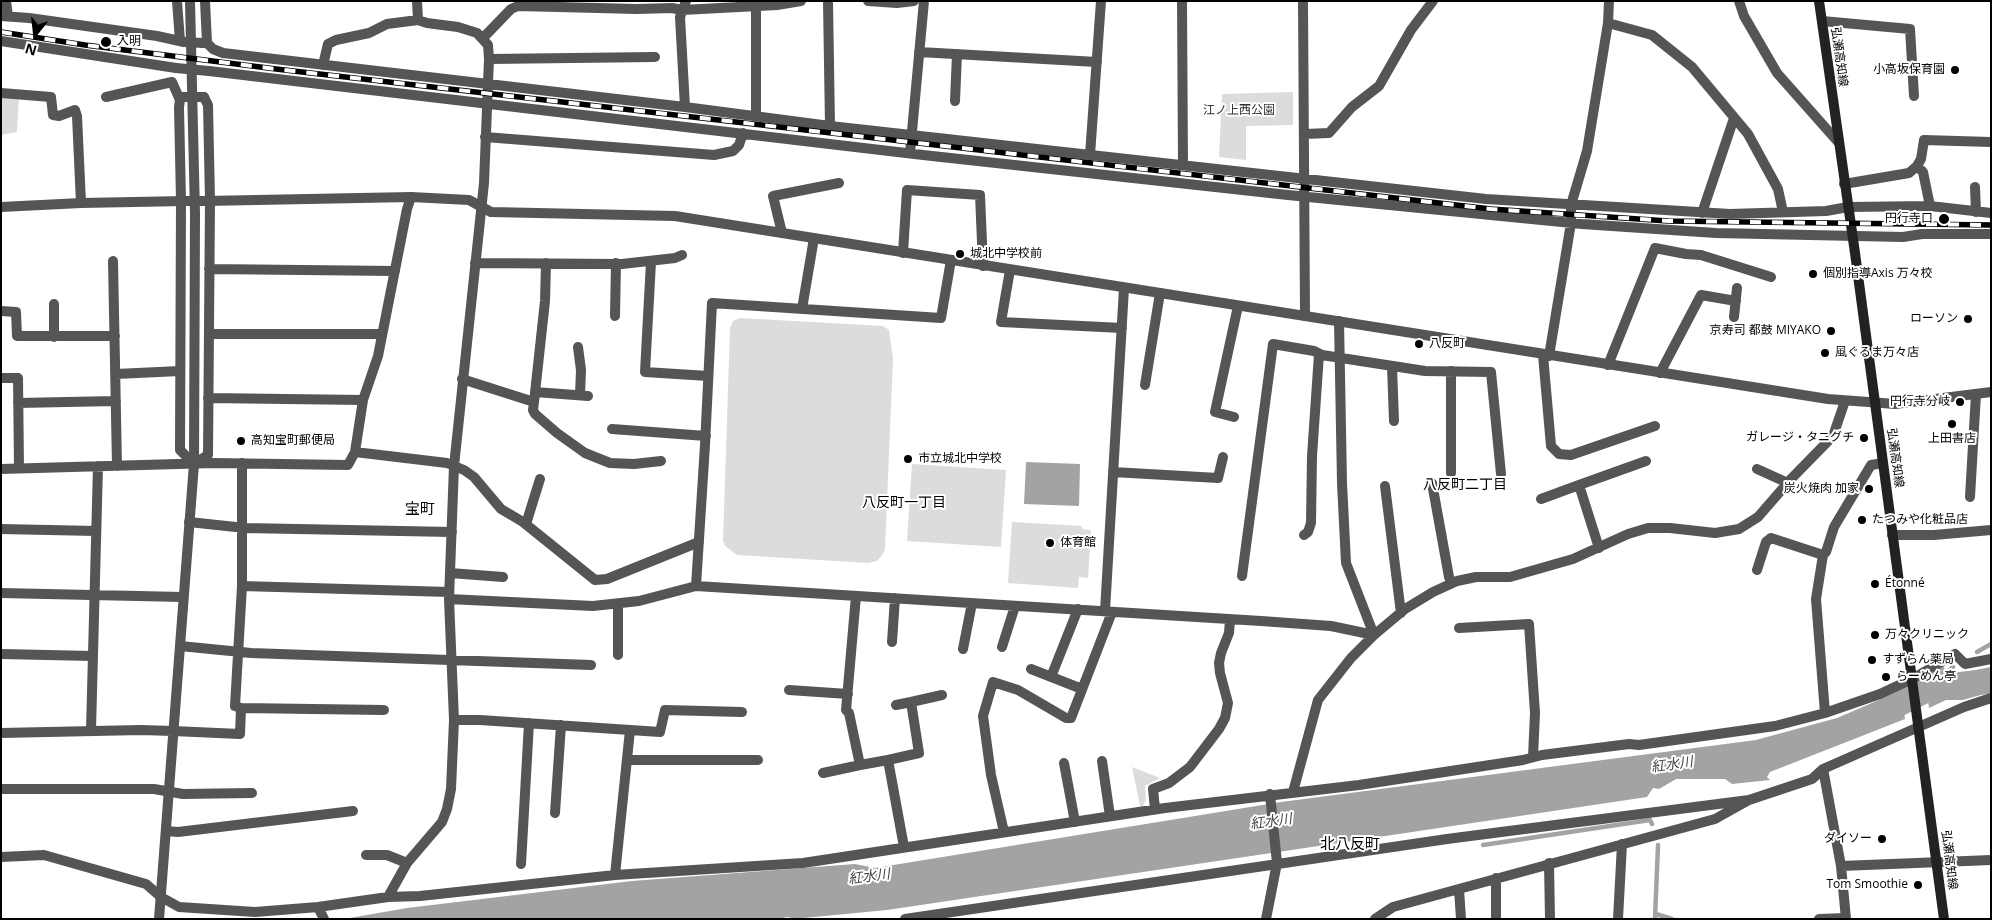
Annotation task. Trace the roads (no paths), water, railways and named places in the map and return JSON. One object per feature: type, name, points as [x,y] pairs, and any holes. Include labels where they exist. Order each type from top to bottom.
[{"type":"main road","name":"弘瀬高知線","points":[[1819,1],[1944,919]]},
{"type":"street","points":[[6,1],[5,16],[39,19],[205,43],[223,53],[685,106],[830,126],[1090,156],[1304,177],[1486,199],[1730,214],[1826,211],[1848,207],[1930,206],[1991,214]]},
{"type":"street","points":[[177,1],[182,41]]},
{"type":"street","points":[[159,919],[194,464],[195,214],[190,1]]},
{"type":"street","points":[[205,1],[205,43]]},
{"type":"street","points":[[417,1],[418,20]]},
{"type":"street","points":[[483,38],[511,9],[518,6],[636,10],[684,6],[756,6],[800,1]]},
{"type":"street","points":[[828,1],[830,126]]},
{"type":"street","points":[[868,1],[897,3],[914,1]]},
{"type":"street","points":[[910,153],[924,1]]},
{"type":"street","points":[[1090,156],[1101,1]]},
{"type":"street","points":[[1182,1],[1183,165]]},
{"type":"street","points":[[1303,1],[1305,316]]},
{"type":"street","points":[[1305,134],[1330,132],[1352,107],[1379,86],[1411,30],[1433,1]]},
{"type":"street","points":[[1609,1],[1608,23],[1587,151],[1571,205],[1571,223],[1546,355],[1551,446],[1559,454],[1571,455],[1656,426]]},
{"type":"street","points":[[1739,1],[1744,16],[1777,72],[1839,142]]},
{"type":"street","points":[[684,6],[680,16],[685,106]]},
{"type":"street","points":[[756,6],[756,116]]},
{"type":"street","points":[[323,64],[328,44],[336,40],[369,33],[387,24],[418,20],[472,30],[483,38],[488,45],[490,59],[481,207],[454,466],[449,595],[454,720],[453,773],[448,809],[442,822],[407,862],[388,897]]},
{"type":"street","points":[[1822,21],[1910,29],[1914,96]]},
{"type":"street","points":[[1608,23],[1652,35],[1692,67],[1748,134],[1778,189],[1783,212]]},
{"type":"street","points":[[1,41],[176,68],[910,153],[1571,223],[1686,232],[1903,237],[1922,234],[1991,234]]},
{"type":"street","points":[[919,52],[1097,62]]},
{"type":"street","points":[[955,101],[957,54]]},
{"type":"street","points":[[490,59],[655,57]]},
{"type":"street","points":[[106,97],[172,82],[181,99],[183,201],[180,450],[194,464]]},
{"type":"street","points":[[1,93],[51,97],[53,115],[59,116],[75,110],[77,116],[81,203]]},
{"type":"street","points":[[181,99],[204,96],[208,105],[208,455],[194,464]]},
{"type":"street","points":[[1702,213],[1734,118]]},
{"type":"street","points":[[486,137],[714,155],[733,151],[739,144],[743,133]]},
{"type":"street","points":[[1844,184],[1909,172],[1917,166],[1923,150],[1924,140],[1991,142]]},
{"type":"street","points":[[1917,166],[1924,172],[1930,206]]},
{"type":"street","points":[[782,233],[773,196],[840,183]]},
{"type":"street","points":[[1975,186],[1976,212]]},
{"type":"street","points":[[903,253],[907,190],[980,195],[983,266]]},
{"type":"street","points":[[1,207],[81,203],[411,197],[469,200],[491,212],[675,216],[1845,401],[1895,404],[1991,392]]},
{"type":"street","points":[[1,469],[242,463],[348,465],[356,452],[363,400],[378,356],[411,197]]},
{"type":"street","points":[[802,309],[814,238]]},
{"type":"street","points":[[1608,365],[1655,248],[1686,254],[1701,254],[1770,277]]},
{"type":"street","points":[[475,263],[651,262],[682,255]]},
{"type":"street","points":[[696,586],[706,436],[712,303],[941,318],[951,260]]},
{"type":"street","points":[[113,261],[118,466]]},
{"type":"street","points":[[651,262],[645,372],[708,376]]},
{"type":"street","points":[[546,263],[546,301],[534,397],[533,410],[535,414],[557,434],[585,453],[617,465],[661,461]]},
{"type":"street","points":[[615,316],[616,263]]},
{"type":"street","points":[[209,269],[396,271]]},
{"type":"street","points":[[1010,270],[1001,322],[1122,328]]},
{"type":"street","points":[[1004,832],[991,775],[983,716],[993,682],[1018,690],[1066,718],[1071,718],[1108,612],[1113,472],[1124,288]]},
{"type":"street","points":[[1734,317],[1737,288]]},
{"type":"street","points":[[1145,385],[1160,294]]},
{"type":"street","points":[[1660,373],[1702,294],[1736,301]]},
{"type":"street","points":[[54,304],[54,337]]},
{"type":"street","points":[[1234,417],[1215,412],[1238,306]]},
{"type":"street","points":[[1,311],[16,312],[17,336],[115,336]]},
{"type":"street","points":[[1339,321],[1342,483],[1346,563],[1374,635]]},
{"type":"street","points":[[209,334],[382,334]]},
{"type":"street","points":[[1242,576],[1273,344],[1314,351],[1319,354],[1425,371],[1491,372],[1500,474]]},
{"type":"street","points":[[462,379],[534,397],[584,396],[578,347]]},
{"type":"street","points":[[1304,535],[1308,532],[1311,523],[1312,456],[1319,354]]},
{"type":"street","points":[[1392,366],[1394,421]]},
{"type":"street","points":[[116,374],[180,371]]},
{"type":"street","points":[[1451,371],[1451,473]]},
{"type":"street","points":[[1,378],[18,378],[20,468]]},
{"type":"street","points":[[1970,497],[1976,394]]},
{"type":"street","points":[[208,398],[363,400]]},
{"type":"street","points":[[18,403],[116,401]]},
{"type":"street","points":[[1293,792],[1318,700],[1351,658],[1401,612],[1452,583],[1476,577],[1510,577],[1573,559],[1628,534],[1648,528],[1670,528],[1715,533],[1734,531],[1758,517],[1833,436],[1845,401]]},
{"type":"street","points":[[612,429],[706,436]]},
{"type":"street","points":[[356,452],[447,463],[471,475],[501,509],[526,524],[594,580],[607,579],[699,542]]},
{"type":"street","points":[[1113,472],[1218,478],[1223,457]]},
{"type":"street","points":[[1541,499],[1646,461]]},
{"type":"street","points":[[242,463],[242,586],[235,706],[241,708],[384,710]]},
{"type":"street","points":[[1825,713],[1816,598],[1823,555],[1826,552],[1834,527],[1871,466],[1882,463]]},
{"type":"street","points":[[91,730],[98,466]]},
{"type":"street","points":[[1757,469],[1788,483]]},
{"type":"street","points":[[526,524],[540,479]]},
{"type":"street","points":[[1432,483],[1449,578],[1452,583]]},
{"type":"street","points":[[1579,485],[1599,548]]},
{"type":"street","points":[[1385,486],[1401,612]]},
{"type":"street","points":[[189,522],[242,527],[452,532]]},
{"type":"street","points":[[1,529],[96,531]]},
{"type":"street","points":[[1892,535],[1934,535],[1991,530]]},
{"type":"street","points":[[1757,570],[1766,542],[1771,538],[1823,555]]},
{"type":"street","points":[[450,573],[503,576]]},
{"type":"street","points":[[242,586],[449,595],[592,606],[639,601],[696,586],[1331,626],[1374,635]]},
{"type":"street","points":[[1,593],[183,597]]},
{"type":"street","points":[[856,596],[846,710],[850,713],[860,765]]},
{"type":"street","points":[[892,642],[895,598]]},
{"type":"street","points":[[963,649],[972,603]]},
{"type":"street","points":[[618,604],[618,654]]},
{"type":"street","points":[[1002,647],[1015,606]]},
{"type":"street","points":[[1050,676],[1078,609]]},
{"type":"street","points":[[1155,809],[1152,789],[1170,783],[1190,767],[1220,729],[1225,718],[1228,703],[1220,674],[1220,663],[1221,654],[1229,633],[1230,620]]},
{"type":"street","points":[[1459,628],[1529,624],[1535,713],[1533,757]]},
{"type":"street","points":[[180,646],[251,653],[452,660],[474,659],[591,665]]},
{"type":"street","points":[[1,654],[93,656]]},
{"type":"street","points":[[1,857],[44,855],[146,884],[161,897],[179,907],[254,912],[318,907],[388,897],[420,896],[615,875],[803,863],[1155,809],[1271,798],[1293,792],[1359,785],[1533,757],[1629,744],[1640,745],[1775,726],[1825,713],[1912,682],[1955,654],[1965,664],[1991,659]]},
{"type":"street","points":[[1031,669],[1082,689]]},
{"type":"street","points":[[789,690],[848,694]]},
{"type":"street","points":[[896,705],[942,695]]},
{"type":"street","points":[[1375,919],[1393,907],[1715,819],[1749,800],[1812,779],[1823,770],[1918,724],[1964,706],[1991,698]]},
{"type":"street","points":[[823,773],[919,753],[911,702]]},
{"type":"street","points":[[1,732],[91,730],[240,734],[241,708]]},
{"type":"street","points":[[454,720],[660,732],[665,710],[742,712]]},
{"type":"street","points":[[521,864],[529,723]]},
{"type":"street","points":[[555,813],[561,725]]},
{"type":"street","points":[[615,875],[630,730]]},
{"type":"street","points":[[627,760],[758,760]]},
{"type":"street","points":[[888,760],[904,847]]},
{"type":"street","points":[[1102,761],[1110,816]]},
{"type":"street","points":[[1064,763],[1075,822]]},
{"type":"street","points":[[1820,919],[1846,918],[1841,866],[1823,770]]},
{"type":"street","points":[[1,789],[154,790],[183,794],[252,793]]},
{"type":"street","points":[[1267,914],[1277,860],[1271,798]]},
{"type":"street","points":[[904,919],[1277,860],[1749,800]]},
{"type":"street","points":[[166,831],[178,832],[352,811]]},
{"type":"street","points":[[1618,919],[1622,844]]},
{"type":"street","points":[[366,855],[387,855],[407,862]]},
{"type":"street","points":[[1841,866],[1991,860]]},
{"type":"street","points":[[1549,863],[1550,919]]},
{"type":"street","points":[[1496,878],[1496,919]]},
{"type":"street","points":[[1460,888],[1461,919]]},
{"type":"street","points":[[318,907],[324,919]]},
{"type":"street","points":[[1393,907],[1395,919]]},
{"type":"water","points":[[1026,462],[1080,464],[1079,506],[1024,504]]},
{"type":"water","points":[[1944,666],[1946,676],[1954,671],[1955,674],[1991,667],[1991,692],[1963,700],[1946,700],[1929,708],[1925,677]]},
{"type":"water","points":[[1900,691],[1905,719],[1770,772],[1767,777],[1770,780],[1732,784],[1725,779],[1676,779],[1659,789],[1653,788],[1647,797],[887,910],[793,919],[788,917],[777,919],[344,919],[407,908],[632,881],[855,864],[875,868],[1281,802],[1756,740],[1837,718]]},
{"type":"waterway","points":[[1977,652],[1991,644]]},
{"type":"waterway","points":[[1941,677],[1953,667]]},
{"type":"waterway","name":"紅水川","points":[[1871,718],[1930,688],[1991,681]]},
{"type":"waterway","points":[[1483,845],[1650,820],[1652,824]]},
{"type":"waterway","points":[[1655,919],[1658,845]]},
{"type":"waterway","points":[[1656,914],[1672,919]]},
{"type":"railway","points":[[1,32],[85,45],[276,69],[1491,209],[1668,221],[1991,225]]},
{"type":"place","name":"入明","points":[[106,42]]},
{"type":"place","name":"小高坂保育園","points":[[1955,70]]},
{"type":"place","name":"円行寺口","points":[[1944,219]]},
{"type":"place","name":"城北中学校前","points":[[960,254]]},
{"type":"place","name":"個別指導Axis 万々校","points":[[1813,274]]},
{"type":"place","name":"ローソン","points":[[1968,319]]},
{"type":"place","name":"京寿司 都鼓 MIYAKO","points":[[1831,331]]},
{"type":"place","name":"八反町","points":[[1419,344]]},
{"type":"place","name":"風ぐるま万々店","points":[[1825,353]]},
{"type":"place","name":"円行寺分岐","points":[[1960,402]]},
{"type":"place","name":"上田書店","points":[[1952,424]]},
{"type":"place","name":"ガレージ・タニグチ","points":[[1864,438]]},
{"type":"place","name":"高知宝町郵便局","points":[[241,441]]},
{"type":"place","name":"市立城北中学校","points":[[908,459]]},
{"type":"place","name":"炭火焼肉 加家","points":[[1869,489]]},
{"type":"place","name":"たつみや化粧品店","points":[[1862,520]]},
{"type":"place","name":"体育館","points":[[1050,543]]},
{"type":"place","name":"Étonné","points":[[1875,584]]},
{"type":"place","name":"万々クリニック","points":[[1875,635]]},
{"type":"place","name":"すずらん薬局","points":[[1872,660]]},
{"type":"place","name":"らーめん亭","points":[[1886,677]]},
{"type":"place","name":"ダイソー","points":[[1882,839]]},
{"type":"place","name":"Tom Smoothie","points":[[1918,885]]},
{"type":"district","name":"八反町二丁目","points":[[1465,485]]},
{"type":"district","name":"八反町一丁目","points":[[904,503]]},
{"type":"district","name":"宝町","points":[[420,510]]},
{"type":"district","name":"北八反町","points":[[1350,845]]},
{"type":"park label","name":"江ノ上西公園","points":[[1239,111]]}]
